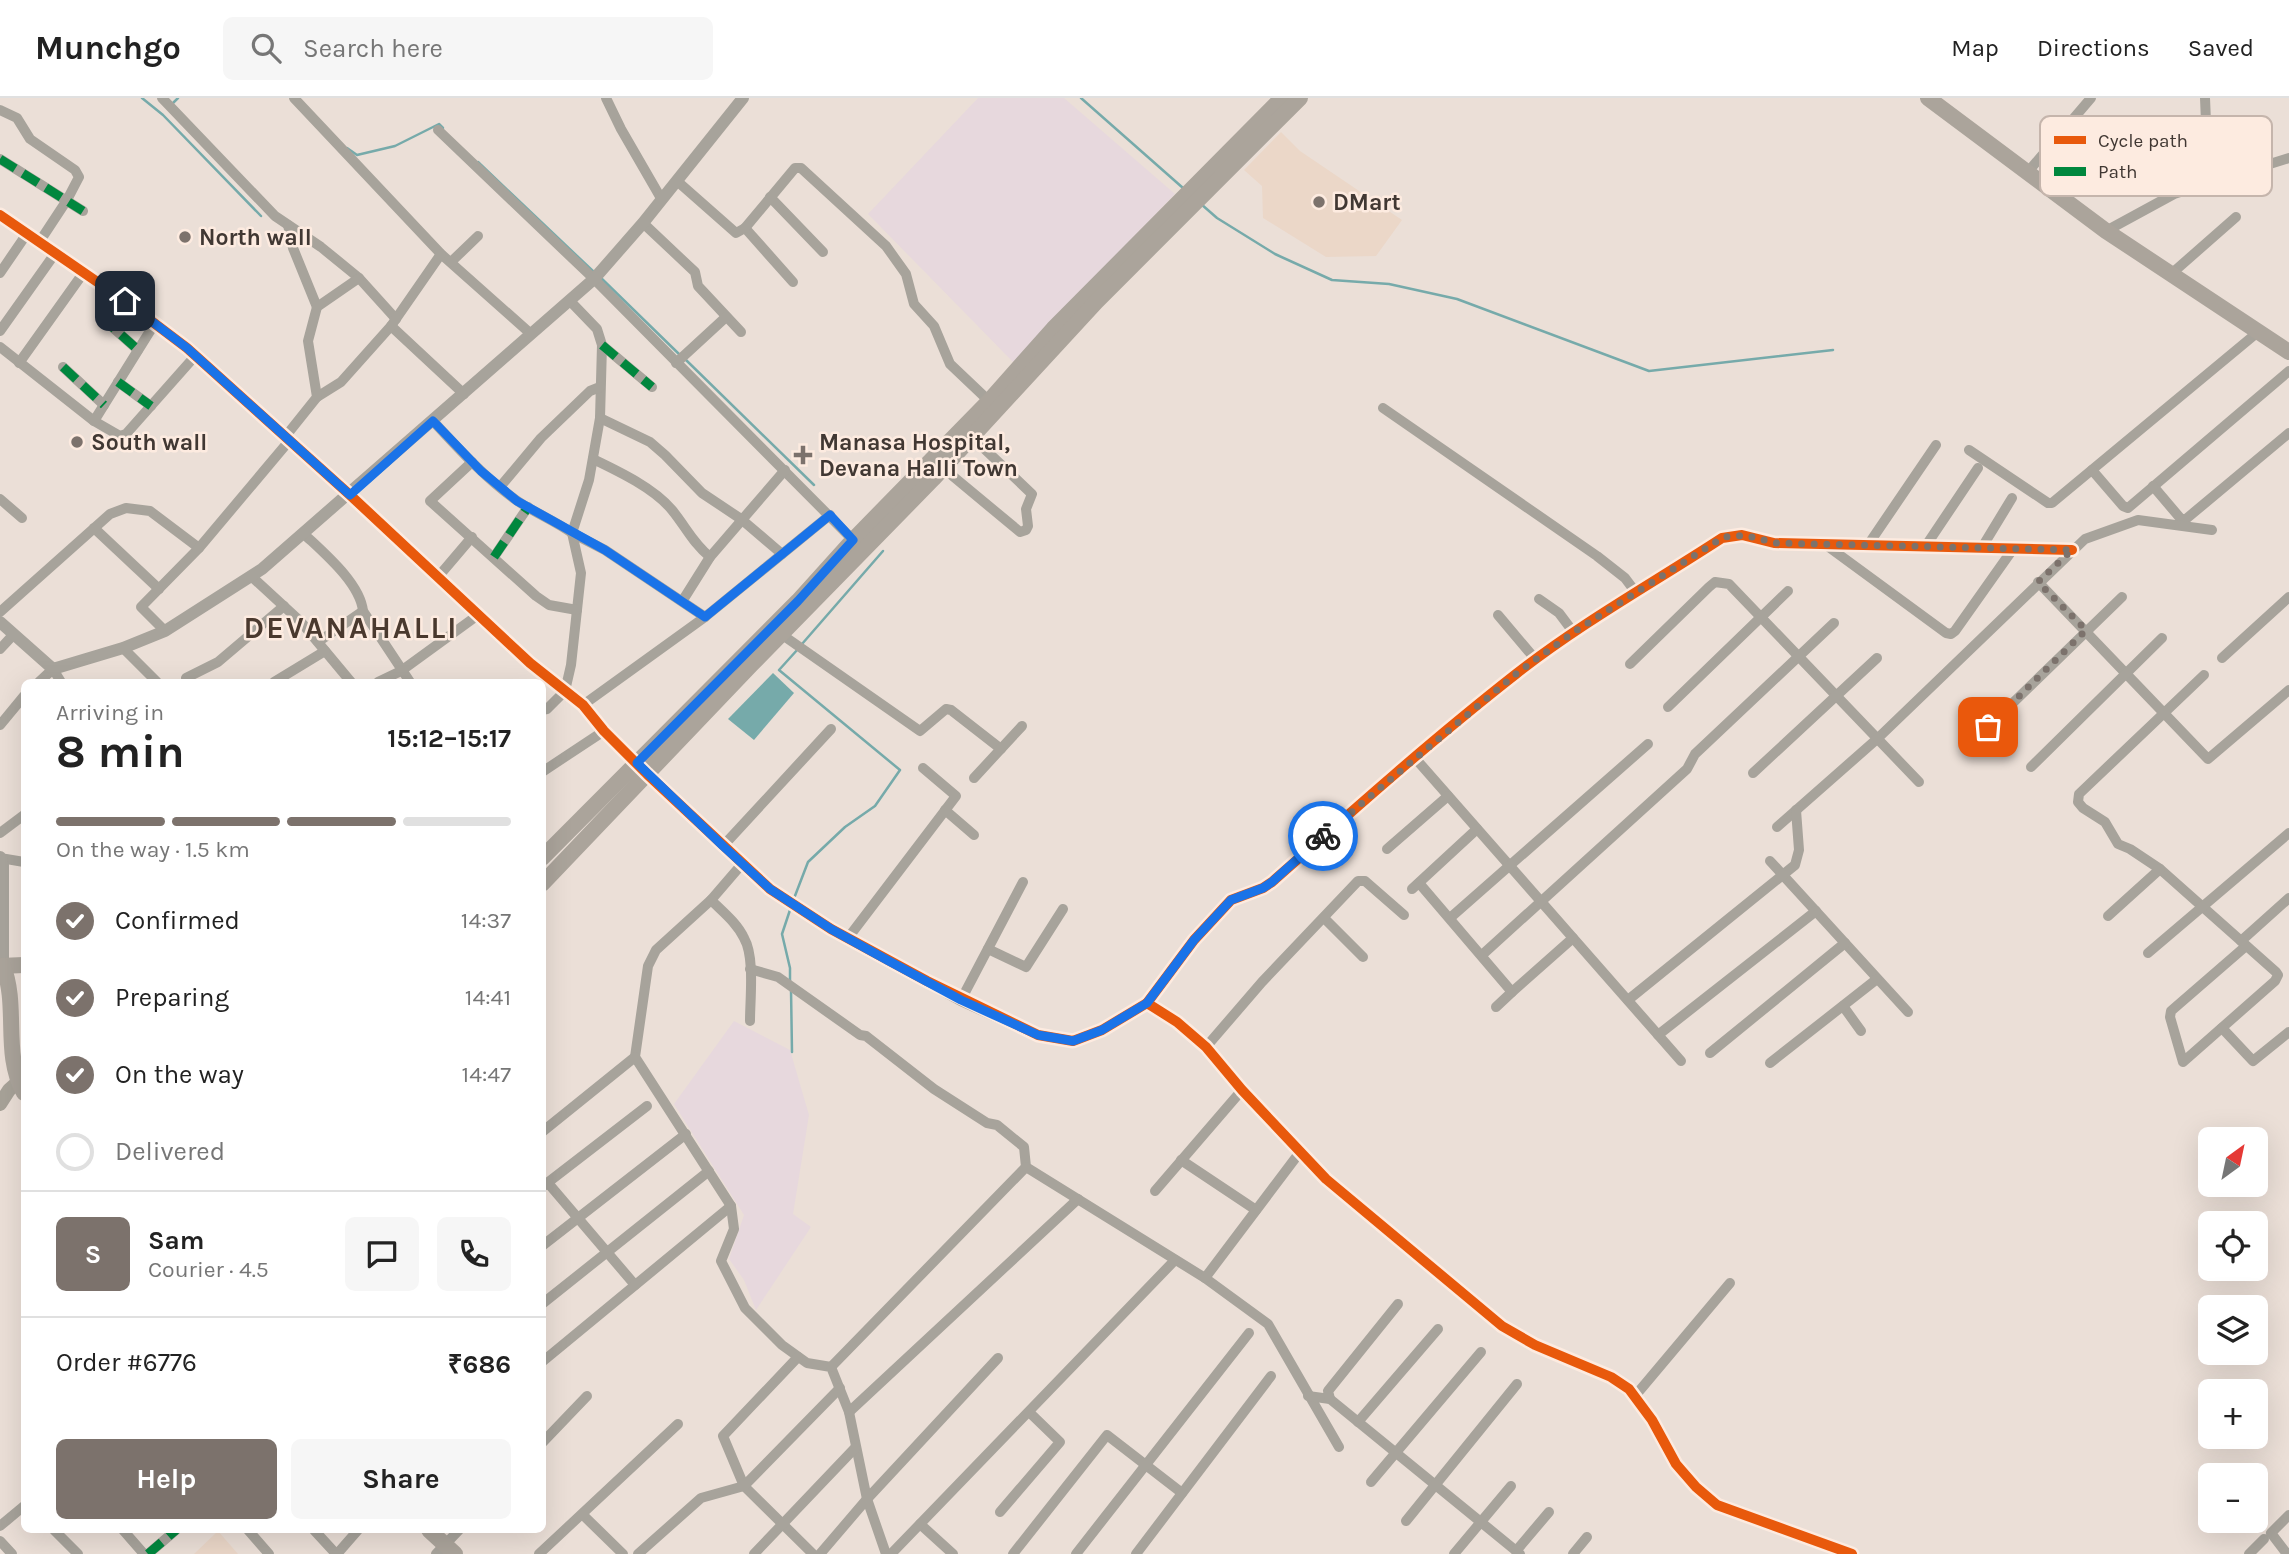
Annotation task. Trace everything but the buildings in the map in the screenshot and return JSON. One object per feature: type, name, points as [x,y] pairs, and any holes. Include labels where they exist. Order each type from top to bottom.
[{"type":"main road","points":[[546,879],[642,769],[798,601],[943,468],[1282,98]]},
{"type":"main road","points":[[1201,187],[1300,98]]},
{"type":"main road","points":[[1928,98],[2040,182]]},
{"type":"main road","points":[[2059,196],[2170,275],[2289,352]]},
{"type":"main road","points":[[546,854],[642,769],[781,634],[1053,329],[1180,209]]},
{"type":"main road","points":[[0,1104],[9,1090],[21,1088],[12,1057],[7,973]]},
{"type":"main road","points":[[431,1533],[445,1551]]},
{"type":"street","points":[[294,98],[441,254],[531,334]]},
{"type":"street","points":[[606,98],[662,200]]},
{"type":"street","points":[[42,679],[53,669],[123,648],[165,631],[251,576],[304,534],[597,277],[743,98]]},
{"type":"street","points":[[2076,116],[2091,98]]},
{"type":"street","points":[[2205,98],[2206,116]]},
{"type":"street","points":[[165,99],[275,216],[321,247],[359,278],[393,322],[464,394]]},
{"type":"street","points":[[0,110],[17,118],[30,139],[75,170],[79,177],[40,241]]},
{"type":"street","points":[[438,130],[597,277],[676,363],[858,546]]},
{"type":"street","points":[[2272,163],[2289,158]]},
{"type":"street","points":[[0,159],[83,211]]},
{"type":"street","points":[[2028,173],[2040,159]]},
{"type":"street","points":[[677,181],[736,233],[745,228],[795,168],[801,168],[886,246],[906,274],[914,304],[934,326],[950,364],[989,401]]},
{"type":"street","points":[[2106,231],[2170,196]]},
{"type":"street","points":[[771,197],[823,252]]},
{"type":"street","points":[[0,215],[28,232],[196,355],[530,663],[583,705],[604,732],[642,769],[742,864],[782,897],[848,938],[961,1000],[1038,1035],[1073,1041],[1102,1030],[1147,1003],[1194,940],[1231,900],[1272,882],[1415,758],[1536,660],[1574,632],[1722,538],[1742,535],[1774,543],[2072,550]]},
{"type":"street","points":[[2170,275],[2236,217]]},
{"type":"street","points":[[643,223],[695,272],[698,286],[741,332]]},
{"type":"street","points":[[288,225],[293,248],[317,307],[308,341],[317,397]]},
{"type":"street","points":[[745,228],[793,282]]},
{"type":"street","points":[[0,273],[28,232]]},
{"type":"street","points":[[451,262],[478,236]]},
{"type":"street","points":[[0,331],[56,252]]},
{"type":"street","points":[[165,631],[141,607],[199,548],[287,439],[317,397],[341,382],[393,322],[441,254]]},
{"type":"street","points":[[19,363],[84,272]]},
{"type":"street","points":[[317,307],[359,278]]},
{"type":"street","points":[[546,709],[565,691],[571,665],[581,573],[572,533],[589,480],[600,418],[602,345],[597,329],[570,302]]},
{"type":"street","points":[[101,317],[138,350]]},
{"type":"street","points":[[676,363],[726,317]]},
{"type":"street","points":[[94,421],[155,323]]},
{"type":"street","points":[[1969,450],[2050,503],[2258,332]]},
{"type":"street","points":[[602,345],[652,387]]},
{"type":"street","points":[[0,347],[94,421],[123,436],[196,355]]},
{"type":"street","points":[[63,367],[104,405]]},
{"type":"street","points":[[2092,470],[2128,508],[2289,371]]},
{"type":"street","points":[[118,382],[151,406]]},
{"type":"street","points":[[500,487],[541,438],[590,391],[600,387]]},
{"type":"street","points":[[1383,408],[1597,556],[1625,578],[1637,594]]},
{"type":"street","points":[[600,418],[650,442],[702,493],[741,519],[782,554]]},
{"type":"street","points":[[433,421],[500,487],[528,507],[605,550],[705,617]]},
{"type":"street","points":[[2153,486],[2181,519],[2186,519],[2289,433]]},
{"type":"street","points":[[943,468],[1020,531],[1026,530],[1026,509],[1032,494],[972,437]]},
{"type":"street","points":[[1868,545],[1936,445]]},
{"type":"street","points":[[593,459],[622,473],[671,509],[691,539],[710,557]]},
{"type":"street","points":[[472,462],[430,500],[536,596],[550,605],[577,610]]},
{"type":"street","points":[[1925,547],[1978,468]]},
{"type":"street","points":[[683,600],[710,557],[785,470]]},
{"type":"street","points":[[1981,549],[2012,498]]},
{"type":"street","points":[[0,499],[22,518]]},
{"type":"street","points":[[494,557],[528,507]]},
{"type":"street","points":[[0,612],[110,514],[126,508],[150,511],[199,548]]},
{"type":"street","points":[[583,705],[705,617],[830,515]]},
{"type":"street","points":[[1777,827],[1877,739],[2085,539],[2138,520],[2212,530]]},
{"type":"street","points":[[94,528],[159,589]]},
{"type":"street","points":[[304,534],[332,562],[361,598],[363,611],[408,679]]},
{"type":"street","points":[[438,578],[472,537]]},
{"type":"street","points":[[1826,544],[1951,634],[2013,549]]},
{"type":"street","points":[[251,576],[318,642],[348,679]]},
{"type":"street","points":[[1630,664],[1715,582],[1729,584],[1919,782]]},
{"type":"street","points":[[2038,582],[2204,756],[2211,758],[2289,690]]},
{"type":"street","points":[[1668,707],[1788,591]]},
{"type":"street","points":[[1988,727],[2122,597]]},
{"type":"street","points":[[2222,658],[2289,597]]},
{"type":"street","points":[[1539,599],[1559,613],[1574,632]]},
{"type":"street","points":[[188,679],[218,662],[284,607]]},
{"type":"street","points":[[318,642],[363,611]]},
{"type":"street","points":[[384,679],[401,671],[478,615]]},
{"type":"street","points":[[1498,615],[1536,660]]},
{"type":"street","points":[[0,622],[53,669],[59,679]]},
{"type":"street","points":[[1482,955],[1687,769],[1695,754],[1834,623]]},
{"type":"street","points":[[0,649],[14,634]]},
{"type":"street","points":[[781,634],[920,731],[946,709],[951,710],[1001,749]]},
{"type":"street","points":[[2031,767],[2162,638]]},
{"type":"street","points":[[123,648],[154,679]]},
{"type":"street","points":[[279,679],[325,651]]},
{"type":"street","points":[[1753,773],[1877,658]]},
{"type":"street","points":[[2204,675],[2077,797],[2083,808],[2105,822],[2118,844],[2160,869],[2202,908],[2244,944],[2276,972],[2278,979],[2183,1062],[2170,1017],[2171,1011],[2244,944],[2289,898]]},
{"type":"street","points":[[0,725],[21,700]]},
{"type":"street","points":[[974,778],[1022,726]]},
{"type":"street","points":[[723,846],[831,729]]},
{"type":"street","points":[[546,769],[604,732]]},
{"type":"street","points":[[1450,918],[1648,744]]},
{"type":"street","points":[[1415,758],[1681,1061]]},
{"type":"street","points":[[848,938],[956,796],[923,768]]},
{"type":"street","points":[[1387,849],[1448,796]]},
{"type":"street","points":[[945,810],[974,835]]},
{"type":"street","points":[[1628,1000],[1795,865],[1799,857],[1796,810]]},
{"type":"street","points":[[0,833],[21,817]]},
{"type":"street","points":[[1478,829],[1415,886],[1450,918],[1512,992]]},
{"type":"street","points":[[2148,953],[2289,833]]},
{"type":"street","points":[[0,858],[21,862]]},
{"type":"street","points":[[0,858],[3,865],[7,973]]},
{"type":"street","points":[[1770,861],[1908,1012]]},
{"type":"street","points":[[742,864],[711,900],[656,950],[648,966],[635,1056],[731,1206],[734,1229],[720,1261],[745,1308],[798,1357],[807,1363],[831,1367]]},
{"type":"street","points":[[2108,916],[2160,869]]},
{"type":"street","points":[[1206,1047],[1262,982],[1361,880],[1404,915]]},
{"type":"street","points":[[961,1000],[1024,882]]},
{"type":"street","points":[[711,900],[746,939],[750,954],[750,1021]]},
{"type":"street","points":[[988,949],[1026,967],[1063,909]]},
{"type":"street","points":[[1658,1035],[1816,911]]},
{"type":"street","points":[[1324,918],[1363,957]]},
{"type":"street","points":[[1496,1007],[1573,938]]},
{"type":"street","points":[[1710,1053],[1845,943]]},
{"type":"street","points":[[750,968],[778,977],[860,1035],[866,1036],[934,1089],[988,1123],[997,1125],[1024,1147],[1026,1167],[831,1367]]},
{"type":"street","points":[[1770,1063],[1878,979]]},
{"type":"street","points":[[1147,1003],[1177,1022],[1206,1047],[1242,1090],[1326,1179],[1502,1326],[1535,1345],[1611,1377],[1629,1389],[1652,1420],[1676,1464],[1696,1487],[1717,1505],[1828,1550],[1852,1554]]},
{"type":"street","points":[[1843,1006],[1861,1031]]},
{"type":"street","points":[[2222,1028],[2253,1061],[2289,1032]]},
{"type":"street","points":[[546,1129],[635,1056]]},
{"type":"street","points":[[1155,1191],[1242,1090]]},
{"type":"street","points":[[546,1184],[646,1106]]},
{"type":"street","points":[[546,1244],[686,1134]]},
{"type":"street","points":[[1205,1278],[1300,1152]]},
{"type":"street","points":[[1181,1160],[1256,1210]]},
{"type":"street","points":[[1026,1167],[1205,1278],[1268,1324],[1339,1447]]},
{"type":"street","points":[[546,1301],[709,1171]]},
{"type":"street","points":[[546,1186],[578,1218],[635,1286]]},
{"type":"street","points":[[849,1412],[1078,1199]]},
{"type":"street","points":[[546,1359],[731,1206]]},
{"type":"street","points":[[891,1554],[1175,1260]]},
{"type":"street","points":[[1634,1396],[1730,1283]]},
{"type":"street","points":[[1330,1399],[1328,1391],[1398,1304]]},
{"type":"street","points":[[1358,1422],[1438,1329]]},
{"type":"street","points":[[1076,1554],[1249,1333]]},
{"type":"street","points":[[1371,1482],[1481,1352]]},
{"type":"street","points":[[798,1357],[723,1436],[744,1486],[813,1554]]},
{"type":"street","points":[[820,1554],[867,1499],[998,1358]]},
{"type":"street","points":[[831,1367],[849,1412],[867,1499],[886,1554]]},
{"type":"street","points":[[1136,1554],[1271,1376]]},
{"type":"street","points":[[1406,1521],[1517,1384]]},
{"type":"street","points":[[638,1554],[701,1498],[744,1486],[840,1388]]},
{"type":"street","points":[[546,1439],[587,1396]]},
{"type":"street","points":[[1308,1396],[1330,1399],[1518,1552],[1549,1512]]},
{"type":"street","points":[[1000,1512],[1060,1442],[1029,1412]]},
{"type":"street","points":[[539,1554],[678,1424]]},
{"type":"street","points":[[1013,1554],[1107,1435],[1182,1493]]},
{"type":"street","points":[[754,1554],[855,1448]]},
{"type":"street","points":[[1454,1554],[1511,1486]]},
{"type":"street","points":[[0,1526],[21,1509]]},
{"type":"street","points":[[583,1515],[623,1554]]},
{"type":"street","points":[[2287,1554],[2271,1533],[2289,1515]]},
{"type":"street","points":[[920,1524],[953,1554]]},
{"type":"street","points":[[57,1533],[78,1554]]},
{"type":"street","points":[[126,1533],[146,1554],[172,1533]]},
{"type":"street","points":[[251,1533],[269,1554]]},
{"type":"street","points":[[317,1533],[337,1554],[355,1533]]},
{"type":"street","points":[[445,1551],[457,1533]]},
{"type":"street","points":[[1573,1554],[1587,1537]]},
{"type":"street","points":[[2249,1554],[2264,1539]]},
{"type":"street","points":[[0,1541],[12,1554]]},
{"type":"shaded area","points":[[978,98],[1064,98],[1175,194],[1013,362],[868,214]]},
{"type":"shaded area","name":"DMart","points":[[1281,132],[1300,151],[1402,220],[1376,256],[1326,257],[1263,218],[1262,186],[1244,170]]},
{"type":"shaded area","points":[[734,1021],[790,1050],[809,1115],[793,1214],[811,1227],[756,1310],[744,1280],[729,1259],[744,1215],[674,1104]]},
{"type":"shaded area","points":[[216,1533],[220,1533],[238,1554],[194,1554]]},
{"type":"water","points":[[773,673],[794,693],[754,740],[728,719]]},
{"type":"waterway","points":[[142,98],[163,115],[261,216]]},
{"type":"waterway","points":[[172,104],[178,98]]},
{"type":"waterway","points":[[1081,98],[1183,188]]},
{"type":"waterway","points":[[347,148],[357,155],[395,146],[439,124],[443,128]]},
{"type":"waterway","points":[[478,162],[595,273]]},
{"type":"waterway","points":[[1201,204],[1217,218],[1275,254],[1332,280],[1389,284],[1457,299],[1649,371],[1833,350]]},
{"type":"waterway","points":[[600,277],[681,356]]},
{"type":"waterway","points":[[686,360],[814,485]]},
{"type":"waterway","points":[[802,644],[883,551]]},
{"type":"waterway","points":[[793,901],[808,862],[845,827],[875,806],[900,770],[779,670],[798,649]]},
{"type":"waterway","points":[[790,982],[790,968],[782,934],[791,907]]},
{"type":"waterway","points":[[791,989],[792,1052]]},
{"type":"marked path","points":[[0,159],[83,211]]},
{"type":"marked path","points":[[101,317],[138,350]]},
{"type":"marked path","points":[[602,345],[652,387]]},
{"type":"marked path","points":[[63,367],[104,405]]},
{"type":"marked path","points":[[118,382],[151,406]]},
{"type":"marked path","points":[[494,557],[528,507]]},
{"type":"marked path","points":[[148,1554],[172,1533]]},
{"type":"cycle path","points":[[0,215],[125,301],[187,348],[530,663],[583,705],[604,731],[647,774],[770,889],[831,929],[927,981],[1038,1035],[1073,1041],[1102,1030],[1147,1003],[1177,1022],[1206,1047],[1242,1090],[1326,1179],[1502,1326],[1535,1345],[1611,1377],[1629,1389],[1652,1420],[1676,1464],[1696,1487],[1717,1505],[1852,1554]]},
{"type":"cycle path","points":[[1147,1003],[1194,940],[1231,900],[1272,882],[1423,750],[1541,655],[1722,538],[1742,535],[1774,543],[2072,550]]},
{"type":"way so far","points":[[1323,836],[1517,673],[1574,632],[1722,538],[1732,536],[1742,535],[1774,543],[2072,550],[2038,582],[2086,630],[1988,727]]},
{"type":"place","name":"DMart","points":[[1319,202]]},
{"type":"place","name":"North wall","points":[[185,237]]},
{"type":"place","name":"South wall","points":[[77,442]]},
{"type":"place","name":"Manasa Hospital, Devana Halli Town","points":[[803,455]]},
{"type":"district","name":"DEVANAHALLI","points":[[351,628]]},
{"type":"route","points":[[125,301],[187,348],[350,495],[433,421],[481,471],[517,501],[605,550],[705,617],[830,515],[853,540],[798,601],[637,763],[770,889],[831,929],[887,960],[961,1000],[1038,1035],[1073,1041],[1102,1030],[1147,1003],[1194,940],[1231,900],[1272,882],[1323,836]]}]
